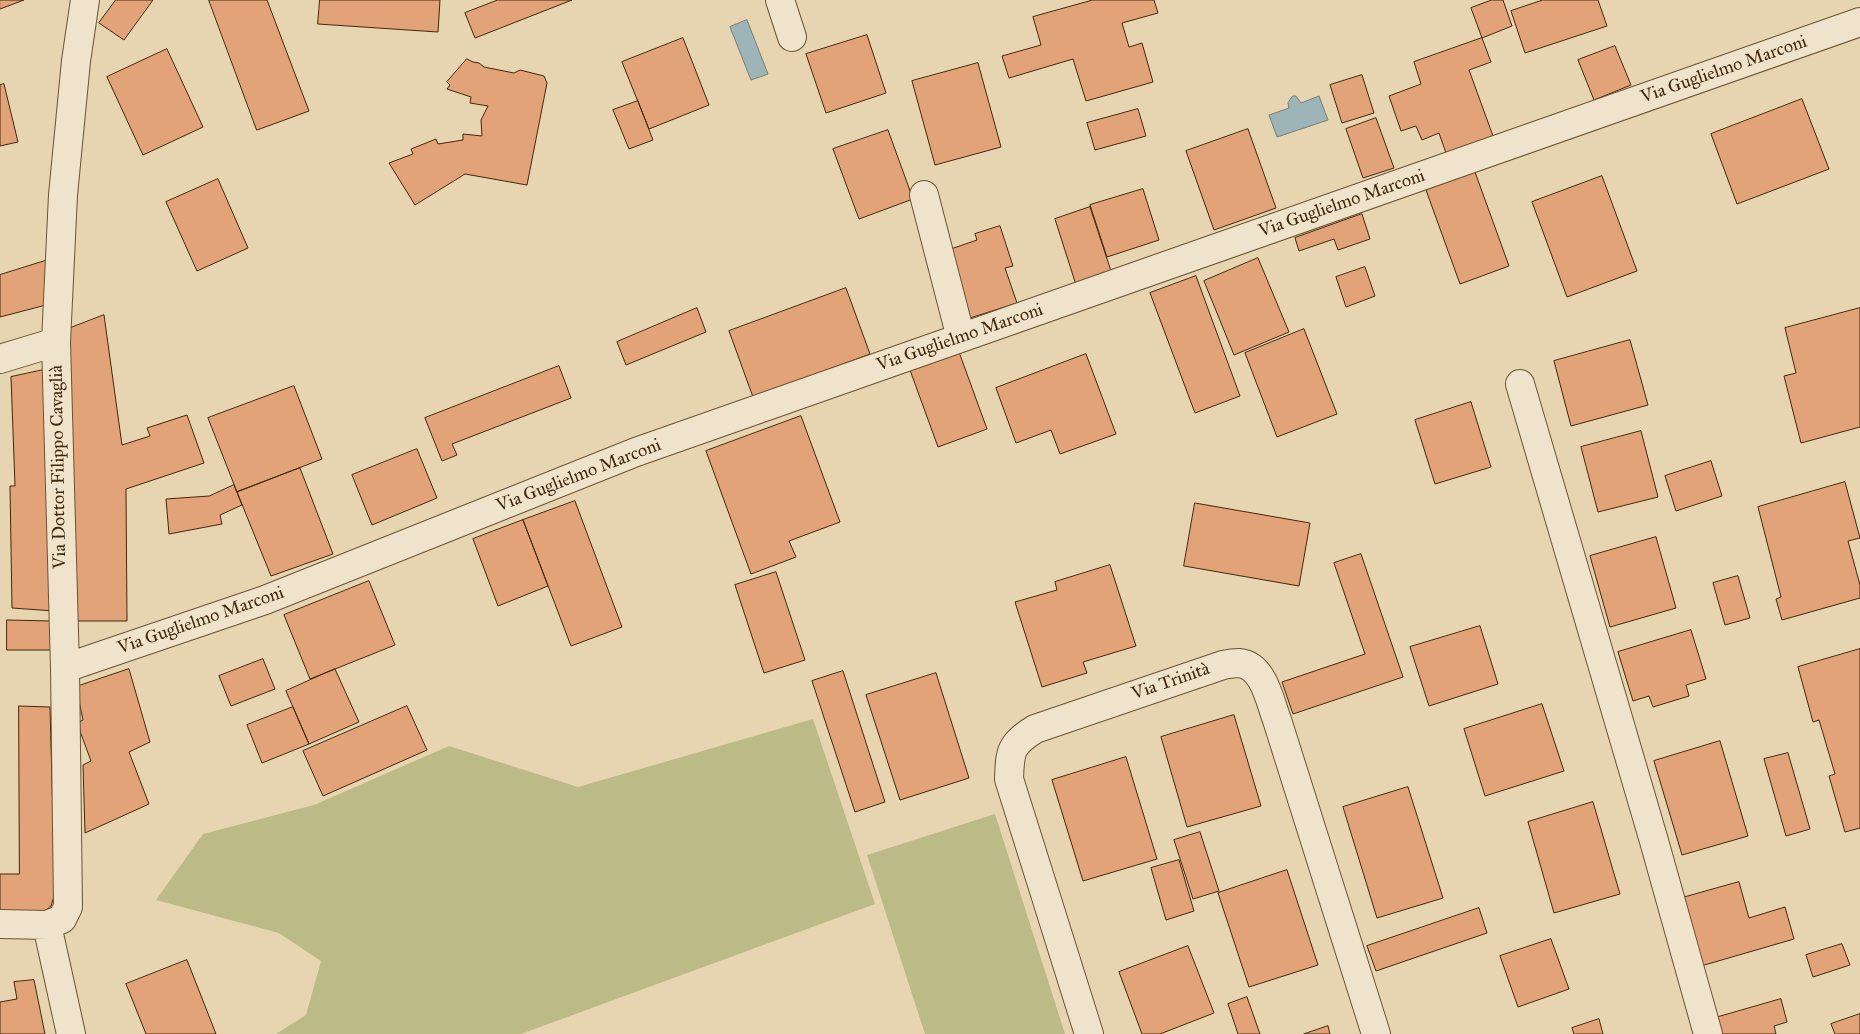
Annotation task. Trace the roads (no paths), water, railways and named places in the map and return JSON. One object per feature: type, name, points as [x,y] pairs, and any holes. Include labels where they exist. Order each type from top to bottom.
[{"type":"street","name":"Via Dottor Filippo Cavaglià","points":[[47,925],[62,918],[68,906],[56,342],[63,194],[76,61],[85,0]]},
{"type":"street","points":[[780,0],[792,37]]},
{"type":"street","name":"Via Guglielmo Marconi","points":[[64,668],[265,600],[636,452],[1860,22]]},
{"type":"street","points":[[924,195],[961,338]]},
{"type":"street","points":[[0,359],[56,342]]},
{"type":"street","points":[[1520,384],[1649,822],[1708,1034]]},
{"type":"street","name":"Via Trinità","points":[[1089,1034],[1009,779],[1010,752],[1021,738],[1035,729],[1223,665],[1241,663],[1252,668],[1261,677],[1376,1034]]},
{"type":"street","points":[[0,924],[47,925],[71,1034]]},
{"type":"water","points":[[747,20],[768,74],[751,80],[730,27]]},
{"type":"water","points":[[1293,96],[1296,96],[1301,103],[1319,96],[1328,120],[1277,137],[1269,115],[1289,108],[1288,103]]}]
